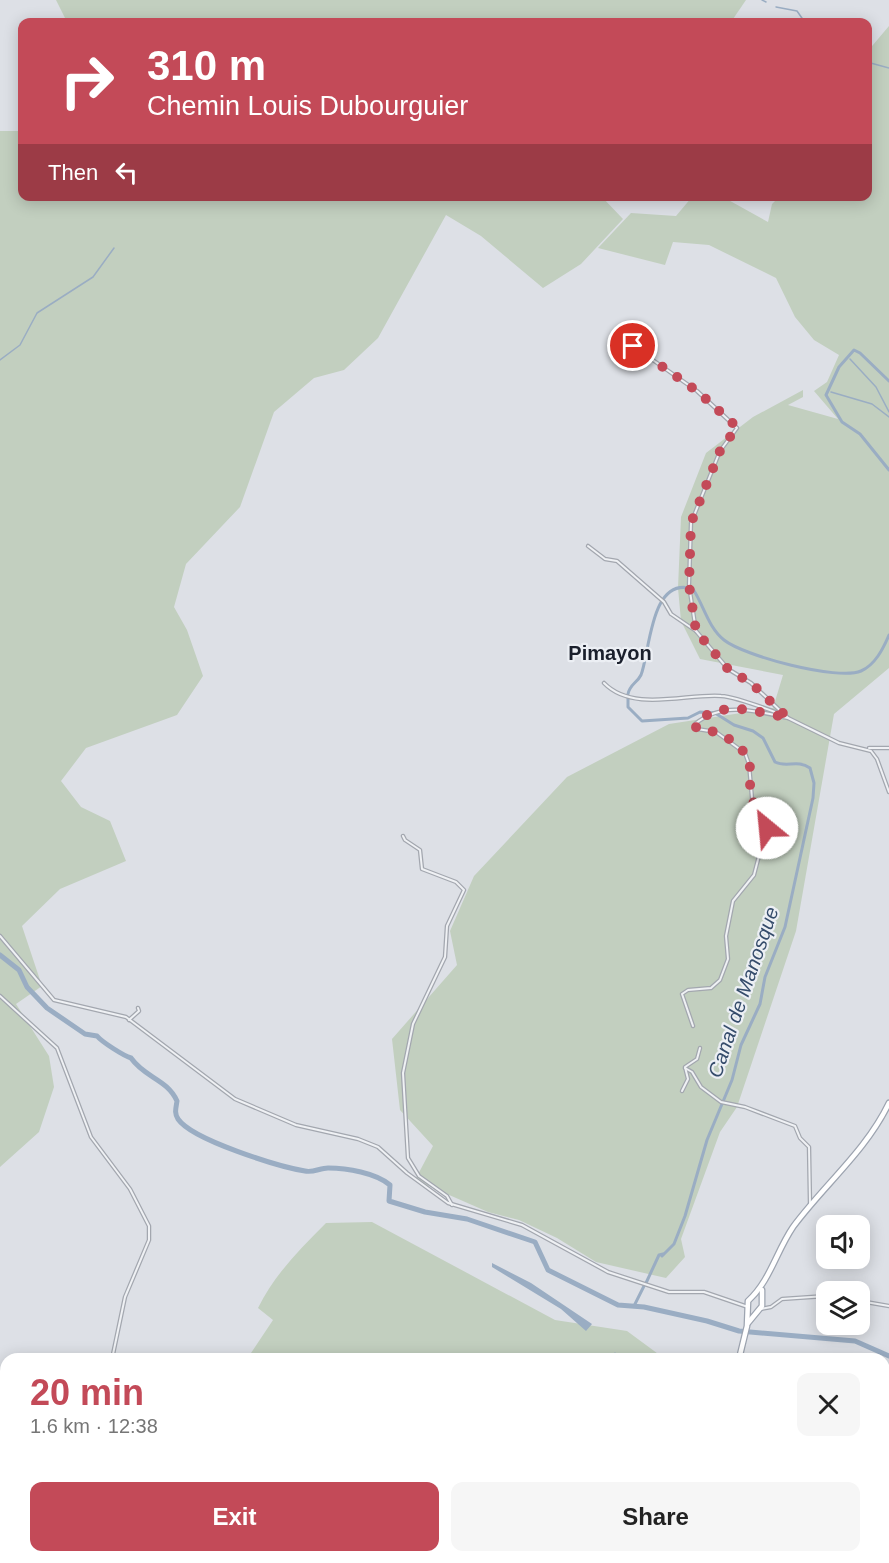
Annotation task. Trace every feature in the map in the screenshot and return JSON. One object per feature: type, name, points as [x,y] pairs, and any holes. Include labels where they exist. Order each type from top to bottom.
[{"type":"main road","points":[[747,1326],[748,1309],[752,1298],[762,1287],[786,1240],[811,1206],[870,1136],[889,1103]]},
{"type":"main road","points":[[740,1353],[741,1341],[747,1326],[760,1306],[762,1287]]},
{"type":"main road","points":[[752,1298],[760,1306]]},
{"type":"main road","points":[[748,1309],[760,1306]]},
{"type":"street","points":[[633,328],[631,345],[697,391],[737,428],[720,451],[691,523],[690,587],[696,631]]},
{"type":"street","points":[[589,547],[605,560],[617,561],[662,601],[671,614],[696,631],[728,669],[751,683],[788,718]]},
{"type":"street","points":[[604,683],[621,692],[662,701],[727,696],[788,718],[839,743],[866,748],[889,748]]},
{"type":"street","points":[[693,1026],[682,994],[688,990],[714,987],[720,980],[728,959],[726,936],[733,902],[754,875],[767,828],[766,819],[752,798],[749,764],[744,752],[716,732],[695,728],[696,723],[714,712],[749,710],[788,718]]},
{"type":"street","points":[[866,748],[877,759],[889,792]]},
{"type":"street","points":[[403,836],[405,840],[420,850],[422,869],[456,882],[464,890],[447,926],[445,957],[413,1024],[403,1073],[408,1158],[415,1172],[449,1198],[452,1205]]},
{"type":"street","points":[[0,936],[54,1000],[119,1014],[183,1058],[201,1076],[235,1099],[296,1125],[358,1139],[378,1147],[422,1185],[452,1205],[522,1225],[617,1275],[669,1292],[702,1292],[737,1303],[748,1309]]},
{"type":"street","points":[[0,996],[57,1048],[91,1137],[130,1189],[149,1226],[149,1240],[125,1297],[113,1353]]},
{"type":"street","points":[[129,1020],[139,1011],[138,1008]]},
{"type":"street","points":[[684,1068],[697,1059],[700,1048]]},
{"type":"street","points":[[682,1091],[687,1080],[684,1068]]},
{"type":"street","points":[[684,1068],[692,1071],[701,1087],[723,1102],[745,1107],[795,1126],[799,1137],[810,1147],[811,1206]]},
{"type":"street","points":[[760,1306],[769,1308],[782,1299],[816,1297]]},
{"type":"street","points":[[737,1303],[752,1298]]},
{"type":"street","points":[[870,1303],[889,1306]]},
{"type":"green space","points":[[56,0],[746,0],[734,18],[65,18]]},
{"type":"green space","points":[[889,26],[889,668],[834,714],[796,931],[737,1107],[720,1132],[681,1239],[685,1257],[666,1278],[596,1262],[557,1238],[519,1220],[488,1212],[415,1180],[433,1146],[400,1110],[392,1039],[457,965],[450,931],[474,876],[567,777],[669,724],[773,708],[783,675],[700,659],[681,621],[678,588],[681,517],[706,453],[753,417],[803,390],[803,397],[788,405],[838,419],[814,391],[827,382],[839,355],[814,340],[795,317],[776,278],[709,245],[673,242],[665,265],[598,248],[631,213],[676,216],[689,201],[730,201],[768,222],[772,204],[775,201],[872,201],[872,46]]},
{"type":"green space","points":[[0,131],[18,131],[18,201],[606,201],[623,219],[581,264],[543,288],[481,236],[446,215],[378,338],[344,370],[314,378],[274,412],[240,507],[186,564],[174,607],[187,630],[203,676],[177,715],[86,748],[61,781],[81,807],[110,821],[126,861],[60,889],[22,926],[42,986],[16,1004],[49,1056],[54,1087],[39,1132],[0,1167]]},
{"type":"green space","points":[[372,1222],[555,1320],[627,1331],[657,1353],[251,1353],[273,1320],[258,1308],[280,1273],[326,1223]]},
{"type":"water","points":[[492,1263],[531,1283],[592,1324],[586,1331],[561,1309],[492,1267]]},
{"type":"waterway","points":[[762,0],[766,2]]},
{"type":"waterway","points":[[776,7],[797,11],[802,18]]},
{"type":"waterway","points":[[872,63],[889,68]]},
{"type":"waterway","points":[[0,360],[20,345],[37,313],[93,277],[114,248]]},
{"type":"waterway","name":"Canal de Manosque","points":[[889,381],[854,350],[839,367],[826,395],[842,422],[860,434],[889,470]]},
{"type":"waterway","points":[[850,359],[876,387],[889,412]]},
{"type":"waterway","points":[[831,392],[872,404],[889,417]]},
{"type":"waterway","name":"Canal de Manosque","points":[[628,694],[641,675],[654,618],[660,604],[668,593],[679,588],[693,589],[710,623],[724,640],[751,653],[813,670],[833,673],[861,671],[874,661],[889,635]]},
{"type":"waterway","name":"Canal de Manosque","points":[[628,696],[628,707],[642,721],[688,718],[700,712],[715,713],[734,725],[753,731],[763,738],[775,762],[801,764],[810,768],[814,783],[813,798],[785,927],[765,977],[760,1004],[741,1045],[732,1080],[707,1140],[685,1216],[674,1244],[662,1256]]},
{"type":"waterway","points":[[0,955],[19,970],[27,987],[47,1008],[85,1034],[97,1036],[123,1055],[131,1058],[168,1088],[177,1101],[178,1119],[186,1127],[218,1144],[293,1168],[308,1171],[328,1168],[344,1169],[377,1177],[390,1185],[389,1201],[425,1212],[467,1219],[535,1242],[548,1270],[618,1305],[644,1307],[707,1321],[739,1331],[855,1341],[882,1353]]},
{"type":"waterway","name":"Canal de Manosque","points":[[646,1283],[659,1255],[663,1254]]},
{"type":"waterway","name":"Canal de Manosque","points":[[634,1306],[644,1286]]},
{"type":"district","name":"Pimayon","points":[[610,653]]},
{"type":"route","points":[[633,346],[697,391],[737,427],[720,451],[690,527],[689,585],[696,631],[728,669],[751,683],[788,718],[749,710],[719,710],[697,722],[695,728],[712,730],[744,752],[749,764],[752,798],[766,819],[767,828]]}]
